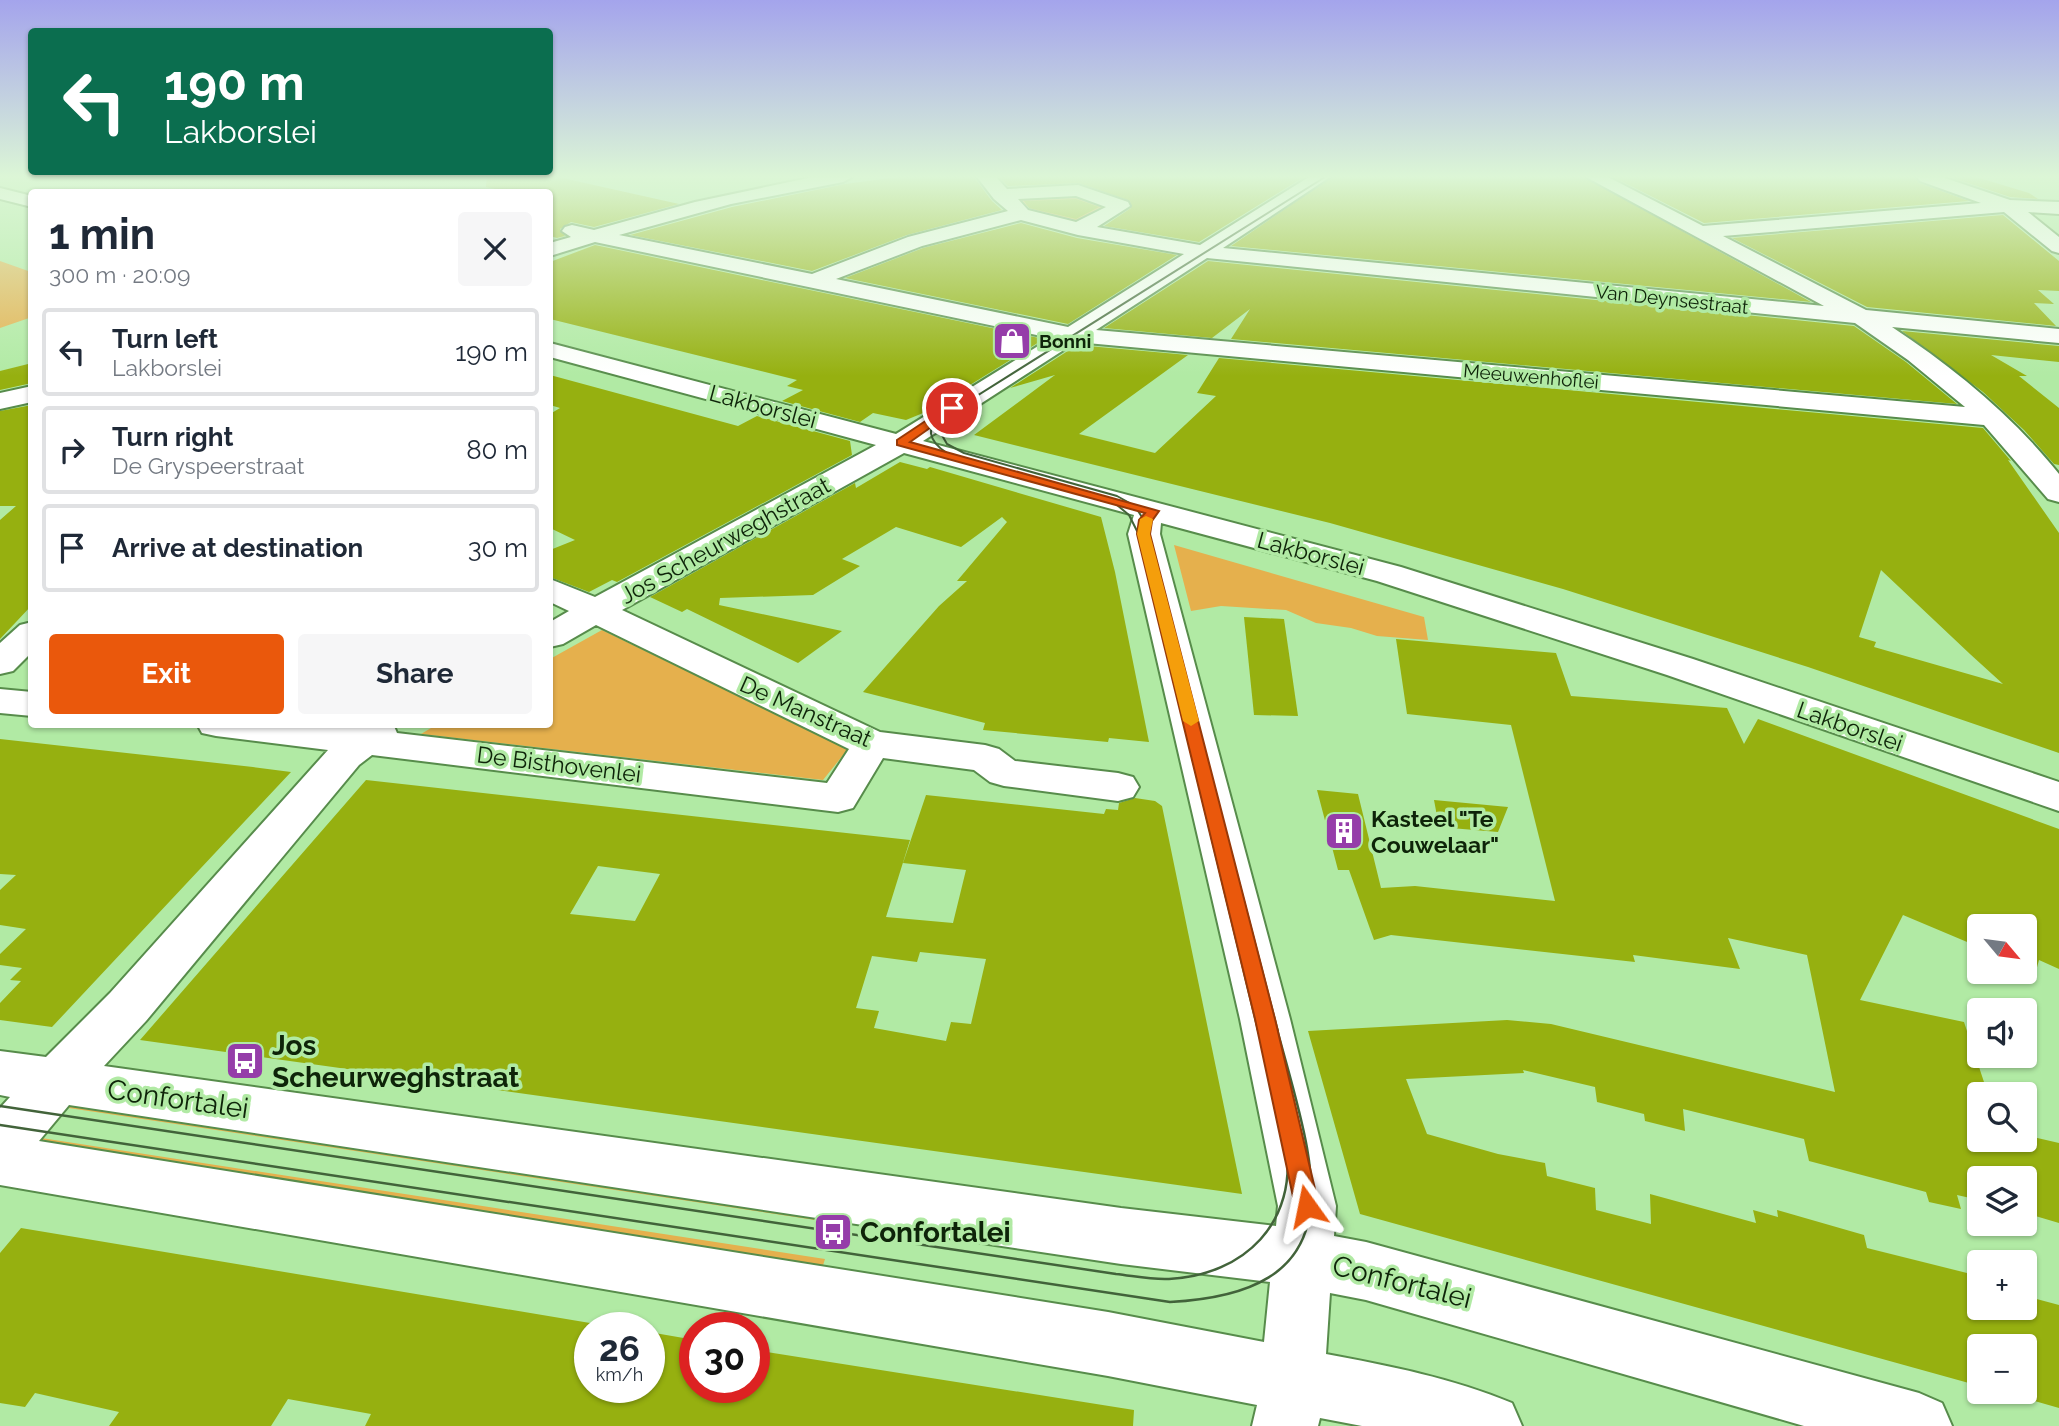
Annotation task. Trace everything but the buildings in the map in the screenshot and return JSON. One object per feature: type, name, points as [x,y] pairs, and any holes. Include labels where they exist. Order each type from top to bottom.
[{"type":"street","name":"Meeuwenhoflei","points":[[633,244],[1069,334],[1994,418]]},
{"type":"street","points":[[813,282],[906,244]]},
{"type":"street","name":"Van Deynsestraat","points":[[1156,244],[1202,252],[2059,337]]},
{"type":"street","name":"Jos Scheurweghstraat","points":[[553,634],[901,443],[1215,244]]},
{"type":"street","points":[[1722,244],[1862,317],[1931,364],[2020,443],[2059,493]]},
{"type":"street","name":"Lakborslei","points":[[553,351],[1389,574],[1510,612],[2059,797]]},
{"type":"street","points":[[0,401],[28,395]]},
{"type":"street","points":[[0,416],[28,410]]},
{"type":"street","points":[[1153,511],[1146,520],[1143,534],[1265,1019],[1307,1206],[1288,1403]]},
{"type":"street","name":"De Manstraat","points":[[553,590],[872,744],[985,758],[1004,774],[1118,787]]},
{"type":"street","points":[[0,663],[28,636]]},
{"type":"street","points":[[0,701],[28,704]]},
{"type":"street","name":"De Bisthovenlei","points":[[288,728],[377,733],[838,798],[872,744]]},
{"type":"street","points":[[0,1147],[57,1081],[128,1007],[345,756],[377,733]]},
{"type":"street","name":"Confortalei","points":[[0,1073],[1107,1234],[1250,1250],[1303,1259],[1366,1271],[1454,1293],[1919,1426]]},
{"type":"street","points":[[0,1160],[1108,1344],[1288,1403],[1426,1406],[1489,1426]]},
{"type":"shaded area","points":[[0,261],[28,271],[28,318],[0,328]]},
{"type":"shaded area","points":[[1174,545],[1424,617],[1428,640],[1377,636],[1351,628],[1316,623],[1286,610],[1221,606],[1191,611]]},
{"type":"shaded area","points":[[602,630],[848,749],[823,780],[421,734],[431,728],[553,728],[553,657]]},
{"type":"shaded area","points":[[72,1097],[839,1210],[835,1223],[62,1107]]},
{"type":"shaded area","points":[[35,1137],[825,1259],[821,1272],[24,1149]]},
{"type":"tram line","points":[[1219,244],[956,409],[944,418],[939,430],[947,444],[964,453],[1117,496],[1135,506],[1145,522],[1278,1031]]},
{"type":"tram line","points":[[942,412],[933,423],[931,434],[936,444],[947,453]]},
{"type":"tram line","points":[[1117,505],[1129,515],[1138,533],[1258,1031]]},
{"type":"tram line","points":[[0,1106],[1116,1274],[1169,1279],[1196,1275],[1221,1267],[1243,1255],[1260,1239],[1274,1220],[1283,1197],[1288,1172],[1286,1144],[1258,1029]]},
{"type":"tram line","points":[[0,1125],[1170,1302],[1232,1293],[1274,1274],[1299,1246],[1310,1211],[1310,1171],[1303,1126],[1277,1029]]},
{"type":"slow traffic","points":[[1146,519],[1143,534],[1191,721]]},
{"type":"place","name":"Bonni","points":[[1012,341]]},
{"type":"place","name":"Kasteel \"Te Couwelaar\"","points":[[1344,831]]},
{"type":"place","name":"Jos Scheurweghstraat","points":[[245,1061]]},
{"type":"place","name":"Confortalei","points":[[833,1232]]},
{"type":"route","points":[[952,408],[901,443],[1153,511],[1146,520],[1143,534],[1265,1019],[1307,1206]]}]
